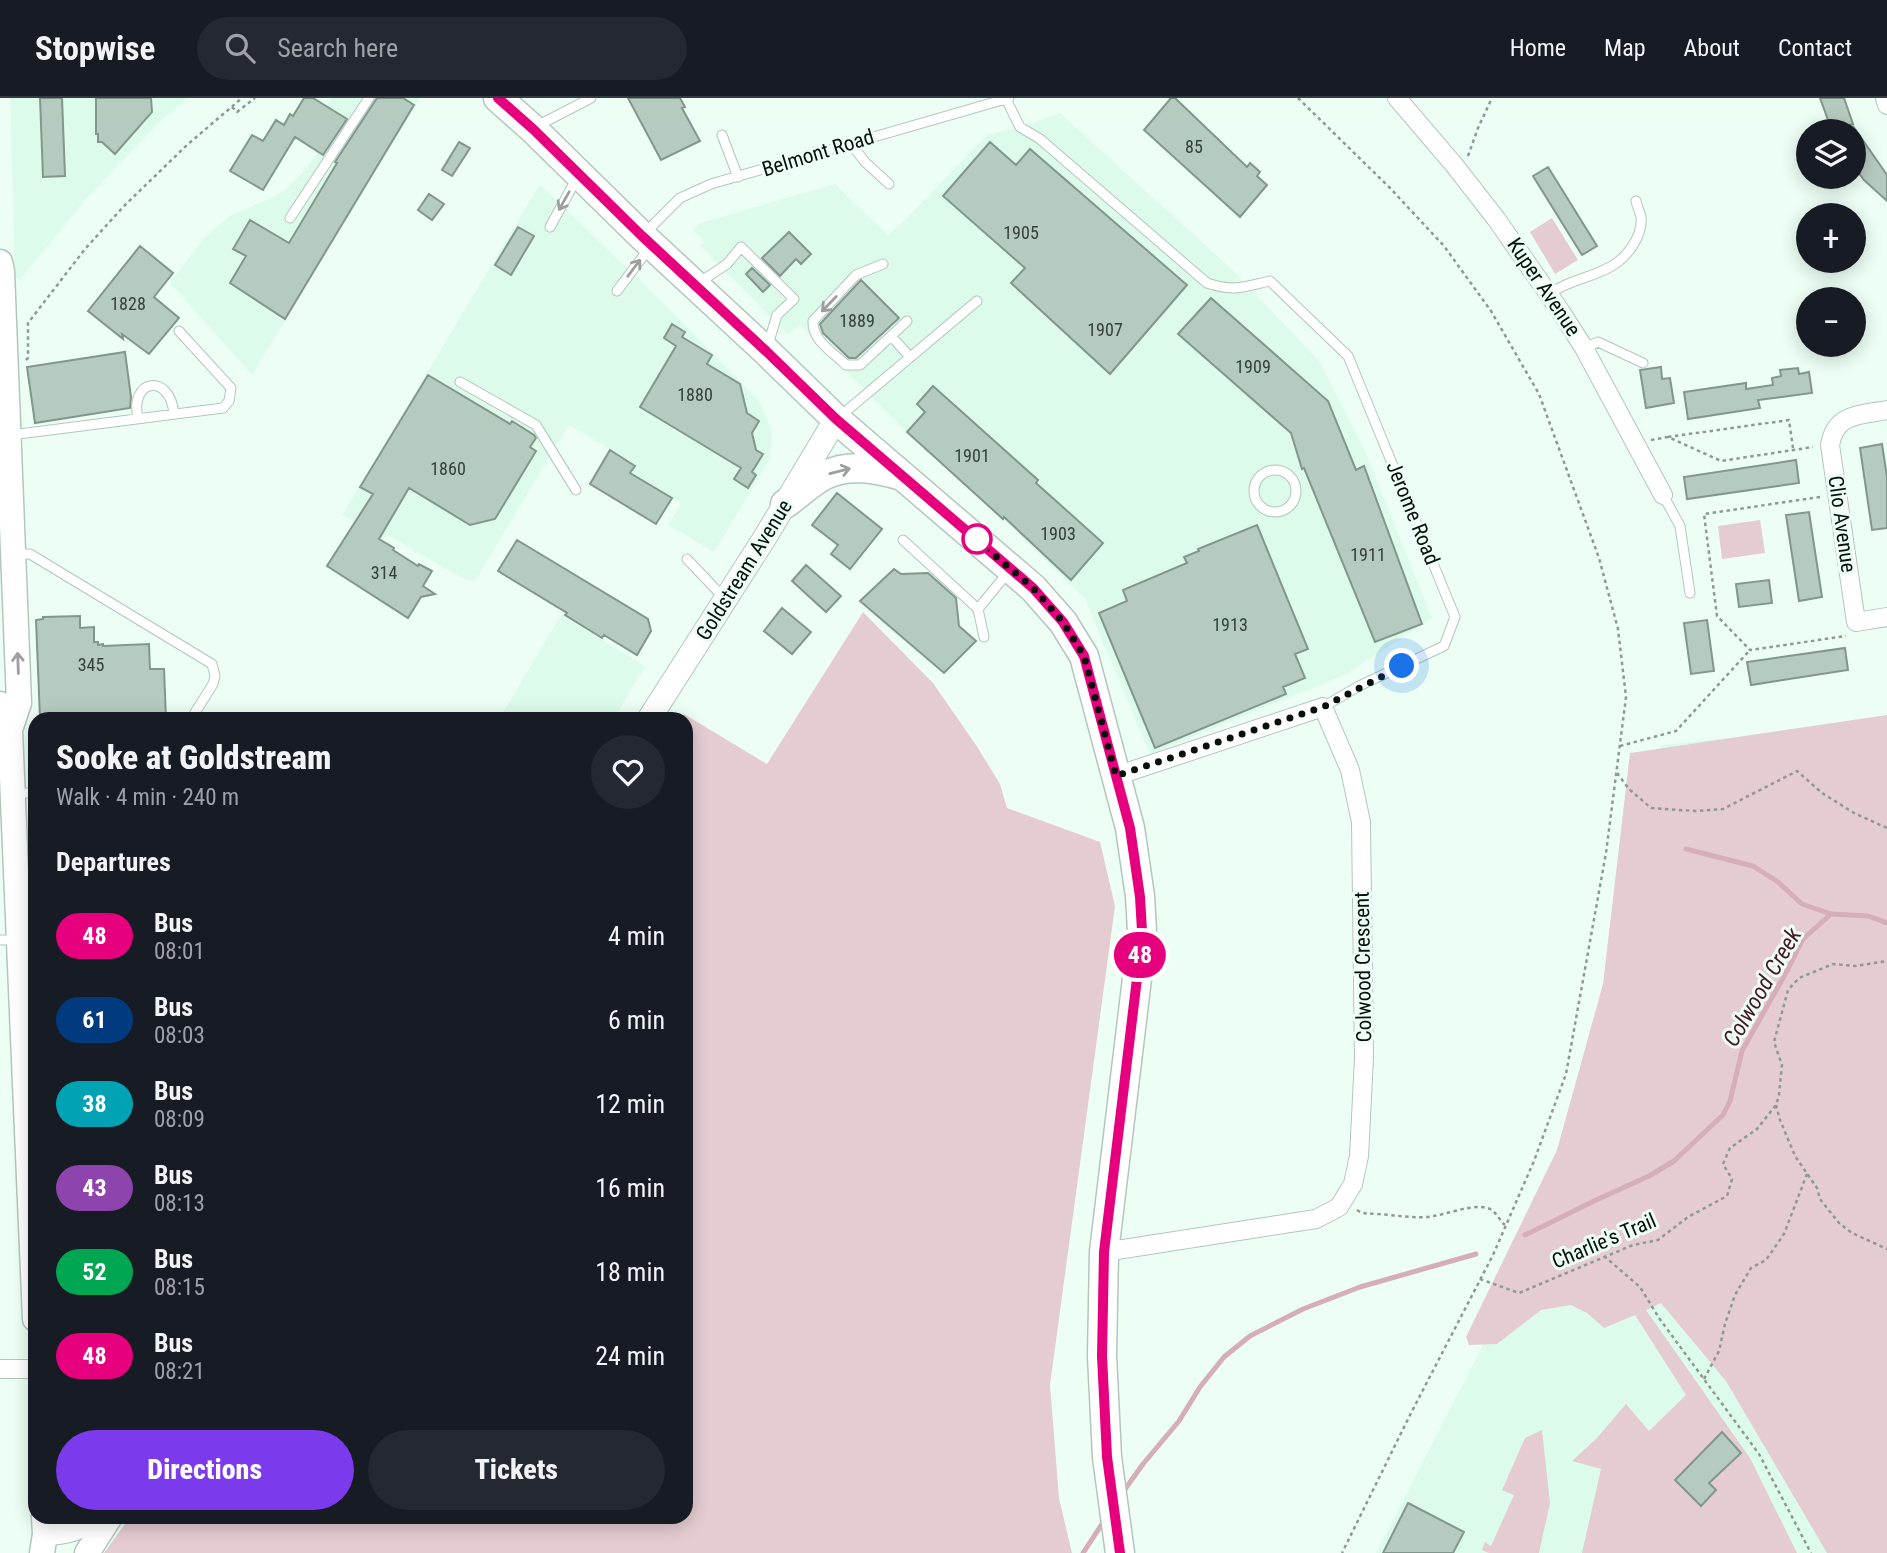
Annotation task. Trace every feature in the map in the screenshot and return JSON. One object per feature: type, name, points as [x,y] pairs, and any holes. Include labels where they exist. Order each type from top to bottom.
[{"type":"main road","points":[[505,100],[647,241],[836,419],[1033,588],[1063,622],[1084,656],[1130,828],[1142,931],[1104,1252],[1102,1356],[1106,1444],[1120,1553]]},
{"type":"main road","points":[[0,262],[3,386],[9,436],[7,554],[19,704],[10,730]]},
{"type":"main road","points":[[785,505],[825,475],[847,468],[874,468],[904,477]]},
{"type":"main road","points":[[0,704],[10,730],[24,793],[10,940],[28,1213]]},
{"type":"main road","points":[[87,1553],[106,1524]]},
{"type":"street","name":"Kuper Avenue","points":[[1397,98],[1462,174],[1549,294],[1584,348],[1663,495]]},
{"type":"street","points":[[1885,98],[1887,105]]},
{"type":"street","points":[[1833,436],[1841,421],[1850,416],[1887,410]]},
{"type":"street","name":"Goldstream Avenue","points":[[653,712],[785,505],[836,419]]},
{"type":"street","name":"Clio Avenue","points":[[1833,436],[1837,494],[1856,622]]},
{"type":"street","points":[[1856,622],[1887,617]]},
{"type":"street","points":[[1116,776],[1323,707]]},
{"type":"street","name":"Colwood Crescent","points":[[1323,707],[1350,770],[1361,822],[1364,1058],[1359,1156],[1353,1184],[1342,1201]]},
{"type":"street","points":[[1104,1252],[1315,1219],[1339,1207],[1342,1201]]},
{"type":"street","points":[[0,1369],[28,1369]]},
{"type":"street","points":[[44,1535],[69,1532],[85,1524]]},
{"type":"lane","points":[[290,218],[369,98]]},
{"type":"lane","points":[[533,129],[591,98]]},
{"type":"lane","name":"Belmont Road","points":[[617,291],[647,241],[680,198],[711,184],[1007,99]]},
{"type":"lane","name":"Jerome Road","points":[[1007,99],[1020,127],[1040,139],[1207,283],[1234,289],[1270,281],[1348,356],[1455,617],[1444,646],[1323,707]]},
{"type":"lane","points":[[722,135],[738,177]]},
{"type":"lane","points":[[852,145],[865,162],[889,184]]},
{"type":"lane","points":[[550,227],[579,175]]},
{"type":"lane","points":[[1549,294],[1559,286],[1610,268],[1627,254],[1635,242],[1641,219],[1636,201]]},
{"type":"lane","points":[[696,285],[727,264],[741,247],[794,299],[778,315],[766,351]]},
{"type":"lane","points":[[883,264],[856,275],[813,321],[816,338],[846,365],[860,365],[907,321]]},
{"type":"lane","points":[[836,419],[977,301]]},
{"type":"lane","points":[[9,436],[223,408],[229,401],[231,388],[179,331]]},
{"type":"lane","points":[[891,336],[910,357]]},
{"type":"lane","points":[[1584,348],[1598,342],[1643,363]]},
{"type":"lane","points":[[460,382],[536,425],[576,490]]},
{"type":"lane","points":[[138,418],[136,403],[143,389],[149,386],[162,388],[167,392],[174,414]]},
{"type":"lane","points":[[1276,470],[1294,481],[1296,495],[1289,507],[1270,512],[1259,504],[1255,496],[1256,485],[1264,474],[1276,470]]},
{"type":"lane","points":[[1663,495],[1680,526],[1690,593]]},
{"type":"lane","points":[[903,540],[978,608],[984,638]]},
{"type":"lane","points":[[7,554],[30,554],[212,664],[215,676],[213,684],[195,712]]},
{"type":"lane","points":[[687,559],[725,599]]},
{"type":"lane","points":[[978,608],[1011,569]]},
{"type":"path","points":[[28,323],[77,258],[124,206],[187,145],[242,98]]},
{"type":"path","points":[[232,107],[237,112],[255,98]]},
{"type":"path","points":[[1298,98],[1390,188],[1444,246],[1490,310],[1539,394],[1599,558],[1618,629],[1626,697],[1606,853],[1566,1074],[1534,1161],[1506,1226],[1342,1553]]},
{"type":"path","points":[[1462,174],[1492,98]]},
{"type":"path","points":[[1635,442],[1789,420],[1793,450]]},
{"type":"path","points":[[1668,436],[1721,460],[1793,450],[1833,436]]},
{"type":"path","points":[[1750,650],[1717,616],[1704,514],[1837,494]]},
{"type":"path","points":[[1619,746],[1676,731],[1750,650],[1846,636],[1856,622]]},
{"type":"path","points":[[1616,772],[1629,789],[1651,808],[1695,811],[1723,809],[1797,771],[1822,793],[1854,813],[1887,828]]},
{"type":"path","points":[[1887,961],[1855,966],[1833,964],[1799,978],[1788,990],[1774,1042],[1782,1065],[1776,1105],[1795,1156],[1817,1188],[1820,1199],[1839,1223],[1852,1233],[1887,1249]]},
{"type":"path","name":"Charlie's Trail","points":[[1480,1279],[1519,1293],[1604,1256],[1633,1245],[1658,1240],[1688,1217],[1727,1196],[1732,1179],[1723,1164],[1730,1148],[1757,1129],[1776,1105]]},
{"type":"path","points":[[1704,1379],[1719,1351],[1735,1295],[1751,1268],[1766,1260],[1784,1234],[1807,1174]]},
{"type":"path","points":[[1342,1201],[1363,1214],[1376,1213],[1397,1217],[1426,1217],[1477,1207],[1488,1208],[1496,1213],[1506,1226]]},
{"type":"path","points":[[1604,1256],[1640,1287],[1659,1318],[1759,1454],[1811,1553]]},
{"type":"shaded area","points":[[10,98],[187,98],[160,122],[86,199],[20,280],[15,277]]},
{"type":"shaded area","points":[[331,98],[420,98],[252,375],[170,283],[204,238],[229,216],[285,190],[303,172],[341,114],[327,105]]},
{"type":"shaded area","points":[[1060,113],[1236,273],[1320,362],[1366,453],[1432,618],[1345,675],[1150,754],[1085,599],[1003,519],[907,432],[800,325],[788,335],[700,246],[704,242],[692,230],[700,223],[835,184],[888,235],[987,135]]},
{"type":"shaded area","points":[[540,184],[760,402],[772,432],[770,459],[714,552],[668,525],[681,503],[632,473],[636,465],[569,425],[475,581],[462,578],[387,535],[383,539],[342,515]]},
{"type":"shaded area","points":[[1552,218],[1578,260],[1555,274],[1530,232]]},
{"type":"shaded area","points":[[1760,520],[1765,553],[1722,559],[1718,526]]},
{"type":"shaded area","points":[[863,612],[933,683],[1000,784],[1007,808],[1100,842],[1115,906],[1050,1385],[1059,1498],[1072,1553],[104,1553],[125,1524],[693,1524],[693,719],[767,764]]},
{"type":"shaded area","points":[[561,615],[645,666],[618,712],[503,712]]},
{"type":"shaded area","points":[[1887,715],[1887,1553],[1827,1553],[1726,1381],[1661,1303],[1646,1310],[1750,1458],[1797,1553],[1582,1553],[1601,1469],[1572,1461],[1597,1438],[1626,1404],[1649,1431],[1686,1395],[1635,1315],[1604,1328],[1587,1313],[1571,1305],[1541,1310],[1497,1344],[1469,1345],[1466,1337],[1557,1150],[1603,984],[1630,753]]},
{"type":"shaded area","points":[[1887,721],[1887,1553],[1376,1553],[1541,1232],[1661,780],[1661,745]]},
{"type":"shaded area","points":[[1542,1430],[1550,1503],[1539,1553],[1489,1553],[1482,1550],[1485,1542],[1491,1546],[1514,1495],[1502,1490],[1525,1438]]},
{"type":"building","points":[[40,98],[62,98],[65,176],[43,177]]},
{"type":"building","points":[[96,98],[151,98],[152,112],[115,154],[102,142],[98,142]]},
{"type":"building","points":[[304,98],[313,98],[347,119],[323,155],[295,137],[263,190],[230,171],[252,135],[263,141],[276,120],[284,125]]},
{"type":"building","points":[[377,98],[403,98],[414,105],[285,319],[230,283],[246,256],[233,249],[250,220],[289,243],[337,163],[335,162]]},
{"type":"building","points":[[628,98],[680,98],[685,107],[682,108],[700,141],[661,160]]},
{"type":"building","points":[[1171,98],[1175,98],[1247,167],[1250,163],[1260,172],[1257,176],[1267,185],[1240,217],[1144,130]]},
{"type":"building","points":[[1820,98],[1844,98],[1851,119],[1828,119]]},
{"type":"building","points":[[459,142],[470,148],[452,176],[442,170]]},
{"type":"building","points":[[990,142],[1016,165],[1030,149],[1187,285],[1110,374],[1011,283],[1025,268],[943,196]]},
{"type":"building","points":[[1866,145],[1887,175],[1887,201],[1866,182]]},
{"type":"building","points":[[1548,167],[1597,246],[1582,255],[1533,176]]},
{"type":"building","points":[[429,194],[444,204],[432,220],[418,210]]},
{"type":"building","points":[[518,227],[534,236],[511,275],[495,265]]},
{"type":"building","points":[[789,232],[811,254],[801,264],[796,259],[780,276],[762,258]]},
{"type":"building","points":[[140,246],[173,273],[154,297],[179,318],[149,354],[122,334],[123,339],[88,311]]},
{"type":"building","points":[[752,268],[770,285],[763,292],[746,274]]},
{"type":"building","points":[[861,280],[899,318],[856,358],[849,358],[823,333],[820,324]]},
{"type":"building","points":[[1211,298],[1328,401],[1356,470],[1364,466],[1422,624],[1375,642],[1304,468],[1302,469],[1291,433],[1178,334]]},
{"type":"building","points":[[672,324],[685,332],[682,337],[712,355],[707,364],[740,384],[747,413],[759,421],[752,433],[756,450],[763,454],[752,472],[756,475],[748,488],[734,479],[741,468],[640,407],[676,346],[664,338]]},
{"type":"building","points":[[125,352],[130,408],[35,423],[27,367]]},
{"type":"building","points":[[1661,367],[1662,379],[1670,378],[1674,403],[1646,408],[1640,370]]},
{"type":"building","points":[[1798,368],[1799,374],[1809,372],[1812,393],[1758,400],[1760,408],[1688,419],[1684,392],[1746,383],[1746,389],[1773,385],[1772,378],[1781,376],[1780,370]]},
{"type":"building","points":[[428,375],[510,424],[512,421],[534,435],[536,438],[530,447],[536,451],[495,519],[470,525],[409,488],[379,539],[418,566],[419,564],[432,571],[423,586],[435,594],[421,597],[408,618],[327,566],[373,494],[360,487]]},
{"type":"building","points":[[933,386],[1038,480],[1036,483],[1103,543],[1071,580],[907,432],[925,412],[917,404]]},
{"type":"building","points":[[1882,444],[1887,477],[1887,528],[1872,530],[1860,448]]},
{"type":"building","points":[[610,450],[635,466],[630,473],[672,498],[656,524],[590,484]]},
{"type":"building","points":[[1796,460],[1799,483],[1687,499],[1684,477]]},
{"type":"building","points":[[837,493],[882,529],[850,569],[831,554],[838,545],[812,525]]},
{"type":"building","points":[[1809,512],[1822,597],[1799,601],[1786,515]]},
{"type":"building","points":[[1257,525],[1308,649],[1295,654],[1305,678],[1283,687],[1286,694],[1155,748],[1099,613],[1127,601],[1123,590],[1187,563],[1184,557],[1199,551],[1198,549]]},
{"type":"building","points":[[517,540],[648,619],[651,631],[637,655],[604,635],[602,638],[498,571]]},
{"type":"building","points":[[806,565],[841,596],[826,612],[792,581]]},
{"type":"building","points":[[894,569],[901,574],[928,573],[956,598],[959,626],[976,641],[944,673],[860,601]]},
{"type":"building","points":[[1769,580],[1772,603],[1739,607],[1736,584]]},
{"type":"building","points":[[782,608],[811,632],[792,654],[764,631]]},
{"type":"building","points":[[80,616],[80,628],[94,627],[94,642],[98,642],[98,645],[149,644],[150,669],[164,669],[166,712],[40,712],[36,620],[43,617]]},
{"type":"building","points":[[1707,620],[1714,671],[1691,674],[1684,623]]},
{"type":"building","points":[[1845,648],[1848,670],[1751,685],[1747,662]]},
{"type":"building","points":[[1722,1432],[1741,1453],[1709,1483],[1716,1490],[1701,1506],[1675,1480]]},
{"type":"building","points":[[1408,1503],[1464,1532],[1453,1553],[1383,1553]]},
{"type":"waterway","points":[[1686,849],[1753,866],[1778,882],[1802,904],[1831,914]]},
{"type":"waterway","name":"Colwood Creek","points":[[1525,1235],[1649,1176],[1674,1161],[1723,1115],[1730,1101],[1742,1051],[1803,939],[1831,914],[1868,916],[1887,923]]},
{"type":"waterway","name":"Colwood Creek","points":[[1123,1492],[1179,1421],[1200,1387],[1224,1357],[1250,1336],[1303,1309],[1360,1287],[1476,1254]]},
{"type":"waterway","name":"Colwood Creek","points":[[1083,1553],[1104,1521]]},
{"type":"bus line","name":"48","points":[[498,98],[836,419],[1033,588],[1063,622],[1084,656],[1130,828],[1142,931],[1104,1252],[1102,1356],[1107,1457],[1120,1553]]},
{"type":"route","points":[[977,539],[972,536],[1033,588],[1063,622],[1084,656],[1116,776],[1323,707],[1402,666]]}]
